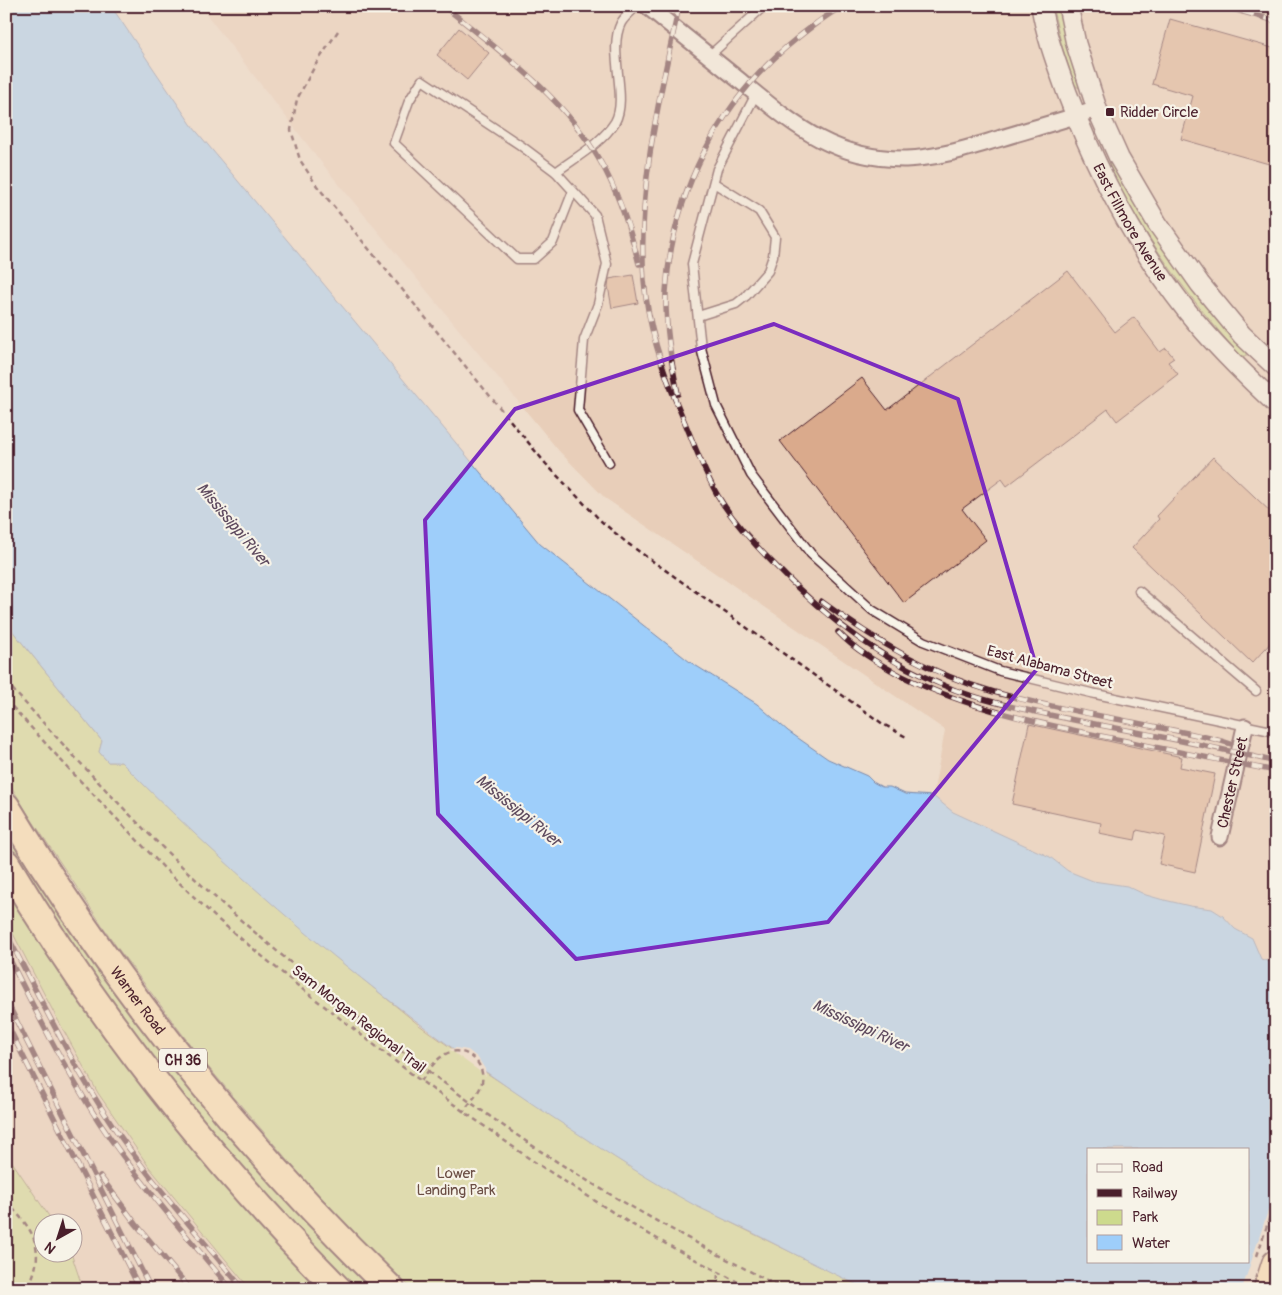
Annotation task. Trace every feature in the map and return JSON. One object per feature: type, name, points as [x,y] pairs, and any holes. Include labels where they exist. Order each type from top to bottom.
[{"type":"highway","name":"Warner Road","points":[[6,806],[82,923],[175,1050],[278,1172],[345,1244],[391,1289]]},
{"type":"highway","name":"CH 36","points":[[6,863],[73,968],[162,1090],[243,1187],[338,1289]]},
{"type":"highway","points":[[1265,1263],[1268,1289]]},
{"type":"street","points":[[647,6],[791,123],[822,142],[851,153],[881,158],[932,157],[1097,109]]},
{"type":"street","name":"East Fillmore Avenue","points":[[1041,6],[1053,52],[1076,116],[1116,200],[1154,264],[1187,311],[1276,404]]},
{"type":"street","name":"East Fillmore Avenue","points":[[1068,6],[1076,44],[1097,109],[1119,158],[1168,238],[1200,284],[1236,328],[1276,367]]},
{"type":"street","name":"Chester Street","points":[[1220,837],[1245,727]]},
{"type":"lane","points":[[556,172],[601,138],[615,121],[619,105],[618,35],[621,24],[637,6]]},
{"type":"lane","points":[[709,56],[764,6]]},
{"type":"lane","points":[[573,191],[552,242],[534,259],[517,260],[394,143],[408,101],[422,80],[520,145],[556,172],[595,215],[607,264],[598,304],[584,340],[578,410],[609,463]]},
{"type":"lane","name":"East Alabama Street","points":[[756,94],[717,169],[692,264],[701,348],[716,405],[751,475],[811,554],[872,610],[923,641],[1000,671],[1245,727],[1276,732]]},
{"type":"lane","points":[[698,316],[736,304],[746,296],[768,271],[773,256],[775,237],[759,211],[714,183]]},
{"type":"lane","points":[[1139,591],[1256,690]]},
{"type":"path","points":[[338,31],[316,64],[297,100],[291,130],[300,160],[317,186],[546,464],[601,521],[627,543],[875,718],[908,738]]},
{"type":"path","points":[[6,682],[120,804],[198,882],[303,973],[428,1071],[527,1142],[594,1184],[705,1248],[784,1289]]},
{"type":"path","name":"Sam Morgan Regional Trail","points":[[6,700],[123,826],[200,903],[277,969],[421,1081],[549,1172],[628,1222],[751,1289]]},
{"type":"path","points":[[421,1081],[436,1061],[451,1052],[462,1052],[472,1056],[479,1065],[482,1075],[481,1086],[463,1112]]},
{"type":"path","points":[[1265,1263],[1276,1198]]},
{"type":"path","points":[[6,1202],[23,1219],[36,1244],[36,1269],[27,1289]]},
{"type":"path","points":[[717,1289],[718,1272]]},
{"type":"highlighted area","points":[[774,324],[958,399],[1037,669],[828,922],[576,959],[438,814],[425,520],[515,409]]},
{"type":"shaded area","points":[[200,6],[1276,6],[1276,964],[1261,959],[1252,938],[1235,929],[1223,916],[1212,909],[1160,899],[1127,886],[1093,881],[1068,871],[1050,857],[953,812],[933,796],[945,730],[605,498],[559,451],[328,171]]},
{"type":"shaded area","points":[[6,915],[254,1289],[71,1289],[58,1262],[82,1262],[82,1212],[36,1212],[6,1160]]},
{"type":"green space","points":[[1052,6],[1059,6],[1081,86],[1079,88],[1075,85],[1062,46]]},
{"type":"green space","points":[[1111,161],[1246,351],[1246,356],[1241,356],[1203,312],[1168,266],[1122,192],[1108,166]]},
{"type":"green space","name":"Lower Landing Park","points":[[6,623],[102,741],[99,752],[108,762],[121,762],[219,855],[332,954],[419,1025],[488,1074],[616,1158],[666,1188],[699,1207],[866,1289],[412,1289],[371,1250],[302,1177],[198,1055],[116,946],[6,778]]},
{"type":"green space","points":[[6,824],[375,1289],[351,1289],[283,1217],[142,1047],[32,886],[6,844]]},
{"type":"green space","points":[[6,890],[75,997],[151,1099],[232,1196],[319,1289],[250,1289],[149,1167],[98,1093],[6,920]]},
{"type":"green space","points":[[6,1153],[46,1212],[32,1212],[32,1262],[74,1262],[83,1289],[6,1289]]},
{"type":"water","name":"Mississippi River","points":[[6,6],[111,6],[193,127],[540,544],[690,662],[757,704],[788,731],[828,759],[867,776],[882,787],[890,787],[905,794],[933,796],[953,812],[1050,857],[1068,871],[1093,881],[1127,886],[1160,899],[1212,909],[1223,916],[1235,929],[1252,938],[1261,959],[1276,964],[1276,1289],[866,1289],[696,1206],[614,1157],[506,1086],[390,1001],[279,910],[225,862],[121,762],[108,762],[99,752],[102,741],[6,623]]},
{"type":"pier","points":[[449,1049],[468,1050],[478,1058],[485,1069],[486,1076]]},
{"type":"pier","points":[[1276,1187],[1276,1289],[1242,1289]]},
{"type":"building","points":[[1170,19],[1276,49],[1276,166],[1181,139],[1193,96],[1152,84]]},
{"type":"building","points":[[459,28],[489,53],[467,80],[437,55]]},
{"type":"building","points":[[1068,271],[1115,332],[1134,317],[1160,352],[1166,348],[1174,358],[1168,362],[1178,374],[1117,421],[1108,409],[1007,486],[1002,479],[962,509],[986,540],[904,603],[780,441],[862,378],[887,410]]},
{"type":"building","points":[[633,275],[638,303],[612,308],[608,286],[609,279]]},
{"type":"building","points":[[1213,457],[1276,517],[1276,637],[1252,663],[1132,548],[1159,519],[1157,516]]},
{"type":"building","points":[[1029,724],[1182,757],[1180,767],[1215,774],[1195,872],[1159,864],[1165,836],[1137,830],[1135,840],[1099,833],[1101,823],[1012,804]]},
{"type":"railway","points":[[444,6],[530,76],[568,116],[585,138],[607,173],[618,198],[628,224],[639,264]]},
{"type":"railway","points":[[679,6],[658,108],[647,176],[643,245],[646,298],[657,350],[669,384],[708,477],[718,496],[737,523],[758,548],[793,583],[835,620],[880,652],[929,679],[955,690],[1019,708],[1204,745],[1276,762]]},
{"type":"railway","points":[[678,394],[666,318],[666,292],[670,255],[678,219],[689,185],[704,152],[723,120],[744,91],[796,39],[843,6]]},
{"type":"railway","points":[[1222,6],[1276,21]]},
{"type":"railway","points":[[821,601],[861,629],[903,654],[925,666],[970,685],[1034,702],[1194,734],[1231,744]]},
{"type":"railway","points":[[838,632],[859,650],[900,675],[926,687],[979,706],[1061,727],[1276,771]]},
{"type":"railway","points":[[6,933],[70,1055],[113,1126],[160,1188],[243,1289]]},
{"type":"railway","points":[[6,952],[62,1060],[99,1122],[146,1187],[231,1289]]},
{"type":"railway","points":[[6,1000],[151,1289]]},
{"type":"railway","points":[[6,1022],[140,1289]]},
{"type":"railway","points":[[100,1176],[136,1224],[190,1289]]},
{"type":"place","name":"Ridder Circle","points":[[1110,112]]}]
